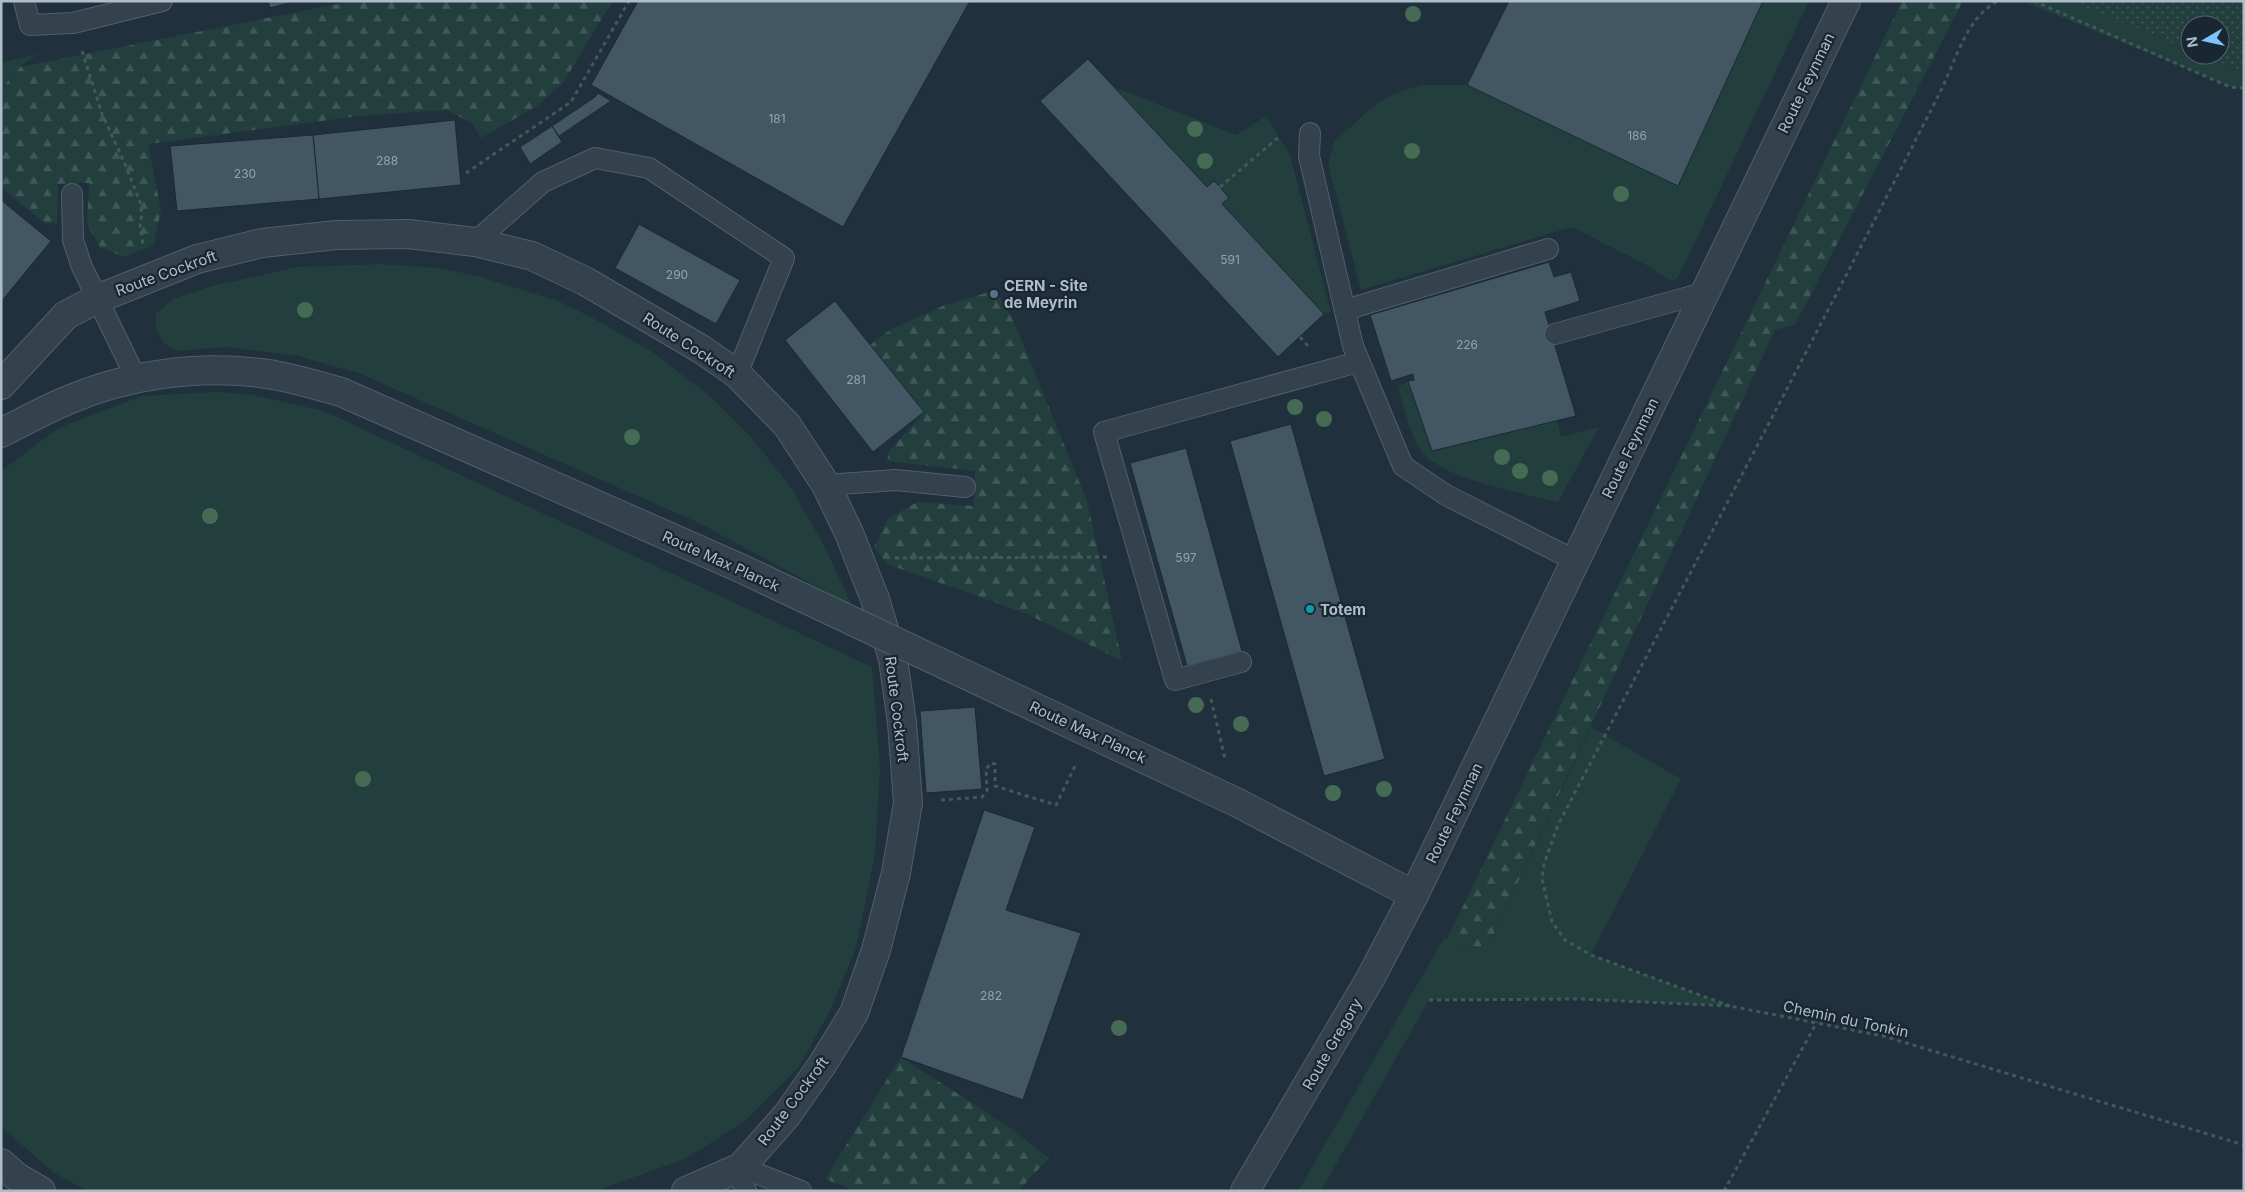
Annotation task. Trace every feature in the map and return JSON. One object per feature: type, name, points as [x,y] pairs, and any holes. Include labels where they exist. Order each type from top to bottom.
[{"type":"street","name":"Route Feynman","points":[[1414,895],[1846,1]]},
{"type":"street","name":"Route Cockroft","points":[[1,385],[66,315],[97,299],[197,259],[262,243],[337,235],[399,234],[476,242],[532,256],[585,281],[701,349],[737,374],[787,425],[826,486],[849,533],[875,599],[893,659],[902,723],[908,803],[896,873],[879,940],[854,1014],[822,1065],[741,1176],[686,1191]]},
{"type":"street","name":"Route Max Planck","points":[[1,433],[68,400],[136,378],[183,372],[260,372],[299,380],[341,392],[740,568],[1236,802],[1414,895]]},
{"type":"street","name":"Route Gregory","points":[[1245,1191],[1366,986],[1414,895]]},
{"type":"street","points":[[1,1163],[17,1177],[40,1191]]},
{"type":"lane","points":[[24,1],[30,26],[73,24],[162,1]]},
{"type":"lane","points":[[1310,133],[1309,156],[1358,362],[1402,466],[1446,495],[1576,561]]},
{"type":"lane","points":[[476,242],[543,182],[595,158],[649,168],[784,258],[737,374]]},
{"type":"lane","points":[[72,194],[73,240],[82,267],[136,378]]},
{"type":"lane","points":[[1345,310],[1548,249]]},
{"type":"lane","points":[[1555,334],[1704,293]]},
{"type":"lane","points":[[1241,662],[1175,680],[1104,432],[1358,362]]},
{"type":"lane","points":[[826,486],[896,480],[965,487]]},
{"type":"lane","points":[[741,1176],[801,1191]]},
{"type":"path","points":[[466,173],[572,102],[629,1]]},
{"type":"path","points":[[1730,1006],[1591,955],[1565,940],[1552,922],[1542,879],[1544,864],[1558,825],[1851,266],[1944,84],[1965,37],[1979,18],[1991,5],[1998,1]]},
{"type":"path","points":[[2034,1],[2230,87],[2244,88]]},
{"type":"path","points":[[73,24],[102,114],[126,164],[140,202],[142,214],[140,225],[146,264],[151,277]]},
{"type":"path","points":[[1220,188],[1280,136],[1310,133]]},
{"type":"path","points":[[894,558],[1100,558]]},
{"type":"path","points":[[1204,672],[1236,802]]},
{"type":"path","points":[[908,803],[982,797],[987,791],[986,768],[991,763],[994,764],[995,786],[1056,805],[1091,733]]},
{"type":"path","name":"Chemin du Tonkin","points":[[1429,1000],[1580,999],[1730,1006],[1883,1036],[2244,1145]]},
{"type":"path","points":[[1724,1191],[1817,1022]]},
{"type":"green space","points":[[353,1],[612,1],[564,82],[537,106],[481,138],[472,123],[446,110],[359,116],[148,144],[161,211],[153,246],[124,257],[100,247],[87,224],[89,183],[58,184],[57,223],[46,224],[1,188],[1,89],[20,67]]},
{"type":"green space","points":[[1763,1],[1809,1],[1678,278],[1671,281],[1650,267],[1572,227],[1361,290],[1328,164],[1334,142],[1371,108],[1391,95],[1421,85],[1467,85],[1678,185]]},
{"type":"green space","points":[[1902,1],[1963,1],[1795,325],[1775,330],[1486,951],[1460,945],[1447,939]]},
{"type":"green space","points":[[2022,1],[2072,1],[2180,46],[2180,65],[2227,65],[2244,72],[2244,88],[2230,87]]},
{"type":"green space","points":[[2079,1],[2244,1],[2244,72],[2227,65],[2230,65],[2230,15],[2180,15],[2180,46],[2078,4]]},
{"type":"green space","points":[[37,54],[20,67],[1,89],[1,63]]},
{"type":"green space","points":[[1114,87],[1236,135],[1266,116],[1290,155],[1331,312],[1324,314]]},
{"type":"green space","points":[[381,264],[438,268],[478,276],[558,301],[651,351],[711,397],[752,438],[792,489],[826,549],[852,606],[699,523],[358,373],[298,356],[226,347],[177,351],[163,343],[156,327],[156,314],[173,299],[212,286],[298,267]]},
{"type":"green space","points":[[996,290],[1015,324],[1087,501],[1122,661],[1027,614],[887,564],[874,547],[888,519],[917,502],[974,506],[975,471],[887,461],[889,451],[924,412],[870,345],[891,329],[945,305]]},
{"type":"green space","points":[[1408,381],[1432,451],[1557,420],[1561,437],[1599,427],[1558,502],[1526,495],[1450,471],[1435,464],[1425,455],[1411,431],[1398,387]]},
{"type":"green space","points":[[218,392],[253,395],[324,411],[872,667],[880,768],[875,854],[856,948],[830,1011],[799,1067],[745,1121],[687,1158],[596,1191],[88,1191],[54,1173],[1,1127],[1,471],[58,428],[142,396]]},
{"type":"green space","points":[[1591,727],[1681,779],[1591,955],[1730,1006],[1580,999],[1429,1000],[1321,1191],[1298,1191],[1444,938],[1460,945],[1486,951]]},
{"type":"green space","points":[[901,1057],[1009,1127],[1049,1158],[1018,1191],[855,1191],[825,1179]]},
{"type":"building","points":[[268,1],[296,1],[270,8]]},
{"type":"building","points":[[638,1],[970,1],[843,227],[591,85]]},
{"type":"building","points":[[1509,1],[1763,1],[1678,186],[1467,85]]},
{"type":"building","points":[[1088,59],[1207,187],[1214,181],[1220,187],[1229,198],[1222,204],[1324,314],[1278,357],[1040,101]]},
{"type":"building","points":[[598,93],[611,101],[559,136],[552,126],[595,97]]},
{"type":"building","points":[[455,120],[461,185],[319,199],[313,135]]},
{"type":"building","points":[[552,126],[562,142],[530,164],[520,147]]},
{"type":"building","points":[[313,135],[319,199],[177,211],[170,146]]},
{"type":"building","points":[[1,200],[51,241],[1,302]]},
{"type":"building","points":[[639,224],[740,280],[716,324],[615,268]]},
{"type":"building","points":[[1549,262],[1554,277],[1571,272],[1580,301],[1545,312],[1576,416],[1432,451],[1408,381],[1414,380],[1413,374],[1391,381],[1370,315]]},
{"type":"building","points":[[835,301],[924,412],[873,452],[785,340]]},
{"type":"building","name":"Totem","points":[[1291,424],[1385,759],[1324,776],[1230,441]]},
{"type":"building","points":[[1186,448],[1242,651],[1187,666],[1130,463]]},
{"type":"building","points":[[975,707],[982,789],[926,793],[920,711]]},
{"type":"building","points":[[984,810],[1035,827],[1006,910],[1081,933],[1023,1100],[901,1057]]},
{"type":"place","name":"CERN - Site de Meyrin","points":[[994,294]]},
{"type":"place","name":"Totem","points":[[1310,609]]}]
